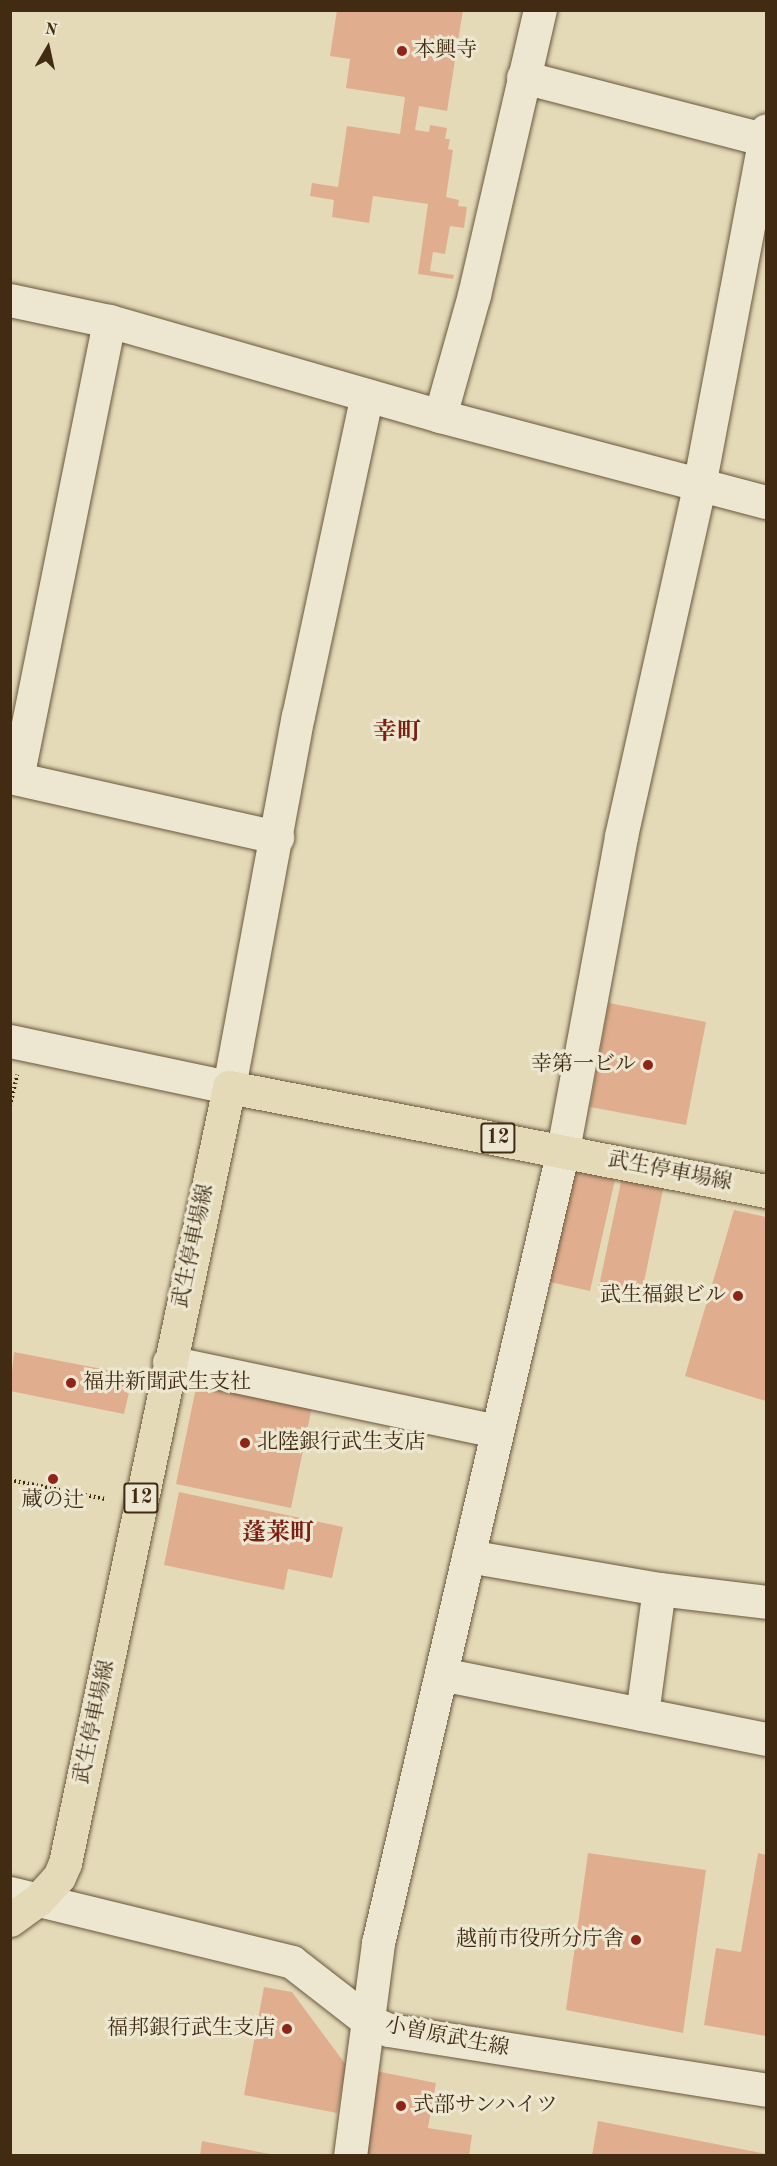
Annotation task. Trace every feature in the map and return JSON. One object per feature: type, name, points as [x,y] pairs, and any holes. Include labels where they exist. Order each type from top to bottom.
[{"type":"main road","name":"武生停車場線","points":[[10,1920],[24,1897],[59,1877],[65,1863],[169,1362],[229,1087],[766,1191]]},
{"type":"street","points":[[440,416],[474,295],[540,10]]},
{"type":"street","points":[[350,2156],[378,1943],[563,1150],[621,836],[699,486],[766,136],[523,77]]},
{"type":"street","points":[[10,300],[109,321],[440,416],[766,502]]},
{"type":"street","points":[[109,321],[14,777],[277,837]]},
{"type":"street","points":[[14,1056],[229,1087],[298,716],[367,395]]},
{"type":"street","points":[[169,1362],[497,1431]]},
{"type":"street","points":[[468,1556],[659,1589],[766,1602]]},
{"type":"street","points":[[642,1714],[659,1589]]},
{"type":"street","points":[[441,1674],[766,1739]]},
{"type":"street","name":"小曽原武生線","points":[[24,1897],[292,1962],[368,2021],[389,2030],[766,2090]]},
{"type":"path","points":[[10,1106],[14,1056]]},
{"type":"path","points":[[10,1480],[105,1499]]},
{"type":"building","points":[[337,10],[463,10],[447,111],[419,106],[415,130],[429,132],[430,125],[447,128],[445,139],[450,139],[448,149],[453,150],[446,197],[459,200],[458,206],[467,207],[464,228],[450,226],[445,254],[433,252],[430,271],[454,275],[453,279],[418,274],[428,204],[373,196],[369,223],[332,217],[334,200],[310,196],[312,183],[338,187],[347,126],[400,134],[405,97],[346,88],[350,59],[330,56]]},
{"type":"building","name":"幸第一ビル","points":[[609,1003],[706,1022],[686,1125],[590,1107]]},
{"type":"building","points":[[574,1167],[616,1175],[590,1291],[550,1282]]},
{"type":"building","points":[[622,1177],[664,1185],[640,1301],[598,1291]]},
{"type":"building","name":"武生福銀ビル","points":[[734,1210],[766,1217],[766,1401],[685,1376]]},
{"type":"building","name":"福井新聞武生支社","points":[[14,1352],[133,1375],[124,1414],[10,1391]]},
{"type":"building","name":"北陸銀行武生支店","points":[[198,1378],[313,1402],[291,1508],[176,1484]]},
{"type":"building","points":[[179,1492],[343,1527],[332,1578],[288,1569],[284,1590],[164,1565]]},
{"type":"building","name":"越前市役所分庁舎","points":[[588,1853],[706,1870],[683,2033],[566,2010]]},
{"type":"building","points":[[758,1853],[766,1855],[766,2036],[704,2025],[716,1948],[741,1952]]},
{"type":"building","name":"福邦銀行武生支店","points":[[264,1987],[292,1992],[346,2065],[337,2113],[244,2095]]},
{"type":"building","name":"式部サンハイツ","points":[[376,2071],[436,2083],[428,2128],[472,2135],[469,2156],[360,2156]]},
{"type":"building","points":[[598,2121],[766,2154],[766,2156],[592,2156]]},
{"type":"building","points":[[202,2141],[270,2154],[270,2156],[200,2156]]},
{"type":"place","name":"本興寺","points":[[402,51]]},
{"type":"place","name":"幸第一ビル","points":[[648,1065]]},
{"type":"place","name":"武生福銀ビル","points":[[738,1296]]},
{"type":"place","name":"福井新聞武生支社","points":[[71,1383]]},
{"type":"place","name":"北陸銀行武生支店","points":[[245,1443]]},
{"type":"place","name":"蔵の辻","points":[[53,1479]]},
{"type":"place","name":"越前市役所分庁舎","points":[[636,1940]]},
{"type":"place","name":"福邦銀行武生支店","points":[[287,2029]]},
{"type":"place","name":"式部サンハイツ","points":[[401,2106]]},
{"type":"district","name":"幸町","points":[[397,734]]},
{"type":"district","name":"蓬莱町","points":[[278,1535]]}]
